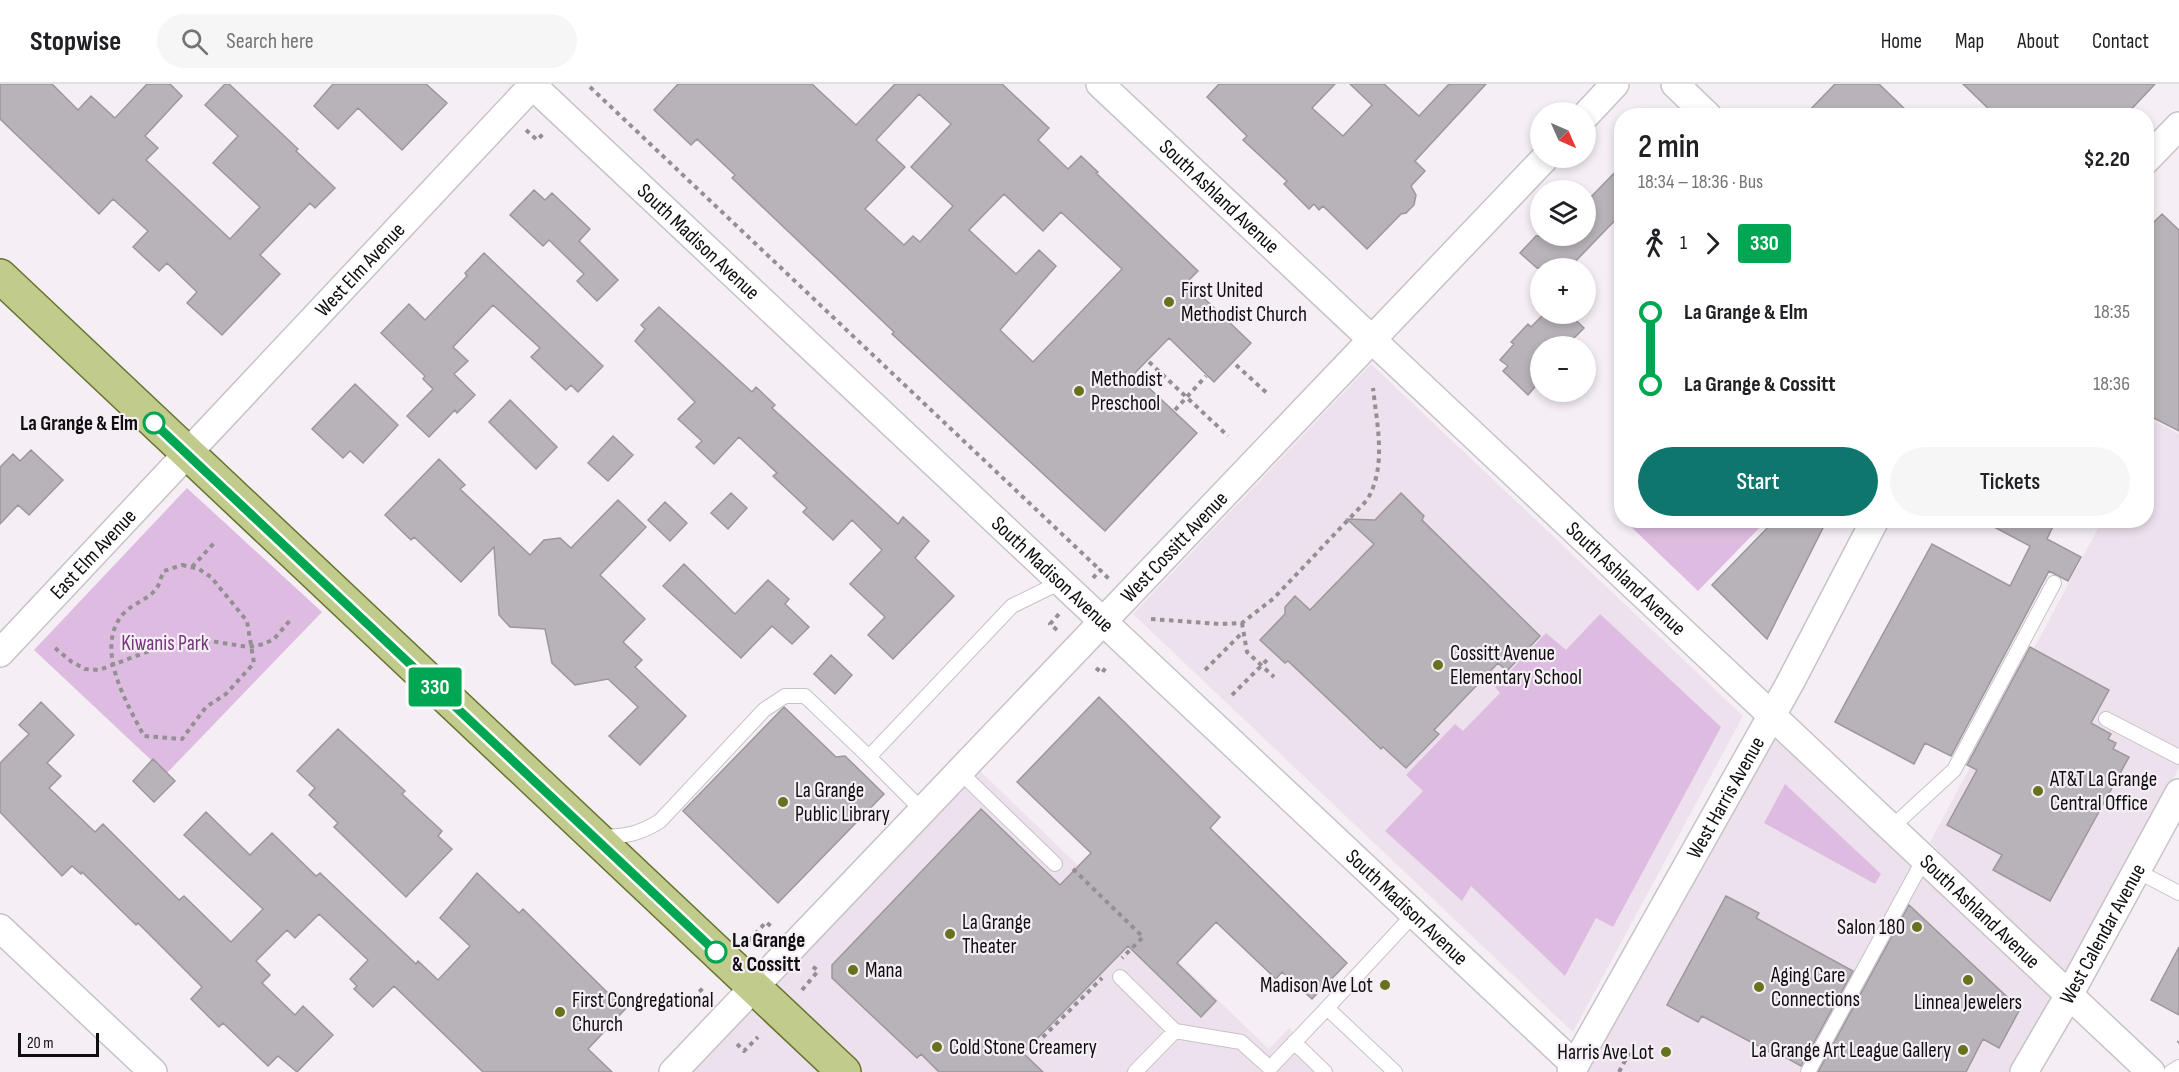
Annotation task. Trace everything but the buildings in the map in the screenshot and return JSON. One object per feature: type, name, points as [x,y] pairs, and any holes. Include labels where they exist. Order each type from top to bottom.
[{"type":"main road","points":[[0,276],[844,1072]]},
{"type":"street","name":"West Elm Avenue","points":[[186,453],[533,84]]},
{"type":"street","name":"South Madison Avenue","points":[[533,84],[1414,914],[1573,1068]]},
{"type":"street","name":"South Ashland Avenue","points":[[1100,84],[2151,1072]]},
{"type":"street","points":[[1596,104],[1615,84]]},
{"type":"street","points":[[1675,84],[1700,108]]},
{"type":"street","points":[[2154,152],[2179,126]]},
{"type":"street","name":"West Cossitt Avenue","points":[[673,1072],[1535,168]]},
{"type":"street","name":"East Elm Avenue","points":[[0,653],[186,453]]},
{"type":"street","name":"West Harris Avenue","points":[[1573,1068],[1771,715],[1871,528]]},
{"type":"street","name":"West Calendar Avenue","points":[[2024,1072],[2069,995],[2179,793]]},
{"type":"street","points":[[0,928],[153,1072]]},
{"type":"lane","points":[[869,757],[1012,606],[1061,582]]},
{"type":"lane","points":[[1891,828],[1954,770],[2054,583]]},
{"type":"lane","points":[[592,835],[626,836],[646,830],[660,821],[764,710],[785,696],[805,696],[922,810]]},
{"type":"lane","points":[[2106,718],[2179,757]]},
{"type":"lane","points":[[959,771],[1055,864]]},
{"type":"lane","points":[[1808,1072],[1924,859]]},
{"type":"lane","points":[[2137,871],[2179,893]]},
{"type":"lane","points":[[1115,973],[1175,1031],[1241,1042],[1270,1068],[1414,914]]},
{"type":"lane","points":[[1327,1008],[1395,1072]]},
{"type":"lane","points":[[1135,1072],[1175,1031]]},
{"type":"lane","points":[[1294,1042],[1325,1072]]},
{"type":"lane","points":[[2171,1072],[2179,1067]]},
{"type":"path","points":[[590,87],[1111,581]]},
{"type":"path","points":[[526,129],[537,140]]},
{"type":"path","points":[[1149,362],[1228,436]]},
{"type":"path","points":[[1236,365],[1268,394]]},
{"type":"path","points":[[1175,410],[1206,376]]},
{"type":"path","points":[[1151,619],[1220,624],[1242,623],[1274,598],[1367,501],[1375,488],[1379,446],[1372,388]]},
{"type":"path","points":[[192,567],[213,543]]},
{"type":"path","points":[[182,566],[192,567],[211,577],[247,621],[251,636],[249,647],[254,663],[226,693],[206,707],[182,739],[144,736],[125,699],[110,645],[113,633],[125,612],[158,587],[164,571],[182,566]]},
{"type":"path","points":[[1088,582],[1100,570]]},
{"type":"path","points":[[55,648],[85,669],[99,670],[172,642],[210,641],[249,647],[274,639],[292,618]]},
{"type":"path","points":[[1242,623],[1247,652],[1274,677]]},
{"type":"path","points":[[1205,670],[1244,632]]},
{"type":"path","points":[[1232,696],[1270,657]]},
{"type":"path","points":[[1102,673],[1106,668]]},
{"type":"path","points":[[1055,864],[1074,869],[1143,937],[1118,961]]},
{"type":"path","points":[[749,941],[766,922]]},
{"type":"path","points":[[802,990],[818,971]]},
{"type":"path","points":[[1030,1050],[1115,973]]},
{"type":"path","points":[[703,1007],[693,998],[705,986]]},
{"type":"path","points":[[736,1043],[744,1051],[758,1037]]},
{"type":"path","points":[[1619,1072],[1633,1046]]},
{"type":"shaded area","name":"Cossitt Avenue Elementary School","points":[[1371,364],[1743,716],[1573,1032],[1133,614]]},
{"type":"shaded area","points":[[2155,421],[2179,434],[2179,768],[2065,981],[1930,842],[2098,528],[2154,528]]},
{"type":"shaded area","points":[[1771,719],[2058,995],[2017,1072],[1576,1072]]},
{"type":"shaded area","points":[[976,767],[1269,1049],[1289,1028],[1334,1072],[853,1072],[763,988]]},
{"type":"shaded area","points":[[755,997],[835,1072],[681,1072]]},
{"type":"green space","name":"Kiwanis Park","points":[[187,488],[322,612],[166,774],[34,650]]},
{"type":"green space","points":[[1632,528],[1759,528],[1698,591]]},
{"type":"green space","points":[[1600,614],[1721,727],[1613,927],[1596,918],[1565,976],[1471,886],[1462,901],[1385,831],[1423,791],[1406,775],[1455,724],[1463,731],[1500,693],[1495,687],[1546,633],[1566,650]]},
{"type":"green space","points":[[1785,784],[1881,874],[1875,884],[1764,823]]},
{"type":"bus line","name":"330","points":[[154,423],[716,952]]},
{"type":"place","name":"First United Methodist Church","points":[[1169,302]]},
{"type":"place","name":"Methodist Preschool","points":[[1079,391]]},
{"type":"place","name":"La Grange & Elm","points":[[154,423]]},
{"type":"place","name":"Cossitt Avenue Elementary School","points":[[1438,665]]},
{"type":"place","name":"AT&T La Grange Central Office","points":[[2038,791]]},
{"type":"place","name":"La Grange Public Library","points":[[783,802]]},
{"type":"place","name":"Salon 180","points":[[1917,927]]},
{"type":"place","name":"La Grange Theater","points":[[950,934]]},
{"type":"place","name":"La Grange & Cossitt","points":[[716,952]]},
{"type":"place","name":"Mana","points":[[853,970]]},
{"type":"place","name":"Linnea Jewelers","points":[[1968,980]]},
{"type":"place","name":"Madison Ave Lot","points":[[1385,985]]},
{"type":"place","name":"Aging Care Connections","points":[[1759,987]]},
{"type":"place","name":"First Congregational Church","points":[[560,1012]]},
{"type":"place","name":"Cold Stone Creamery","points":[[937,1047]]},
{"type":"place","name":"La Grange Art League Gallery","points":[[1963,1050]]},
{"type":"place","name":"Harris Ave Lot","points":[[1666,1052]]}]
